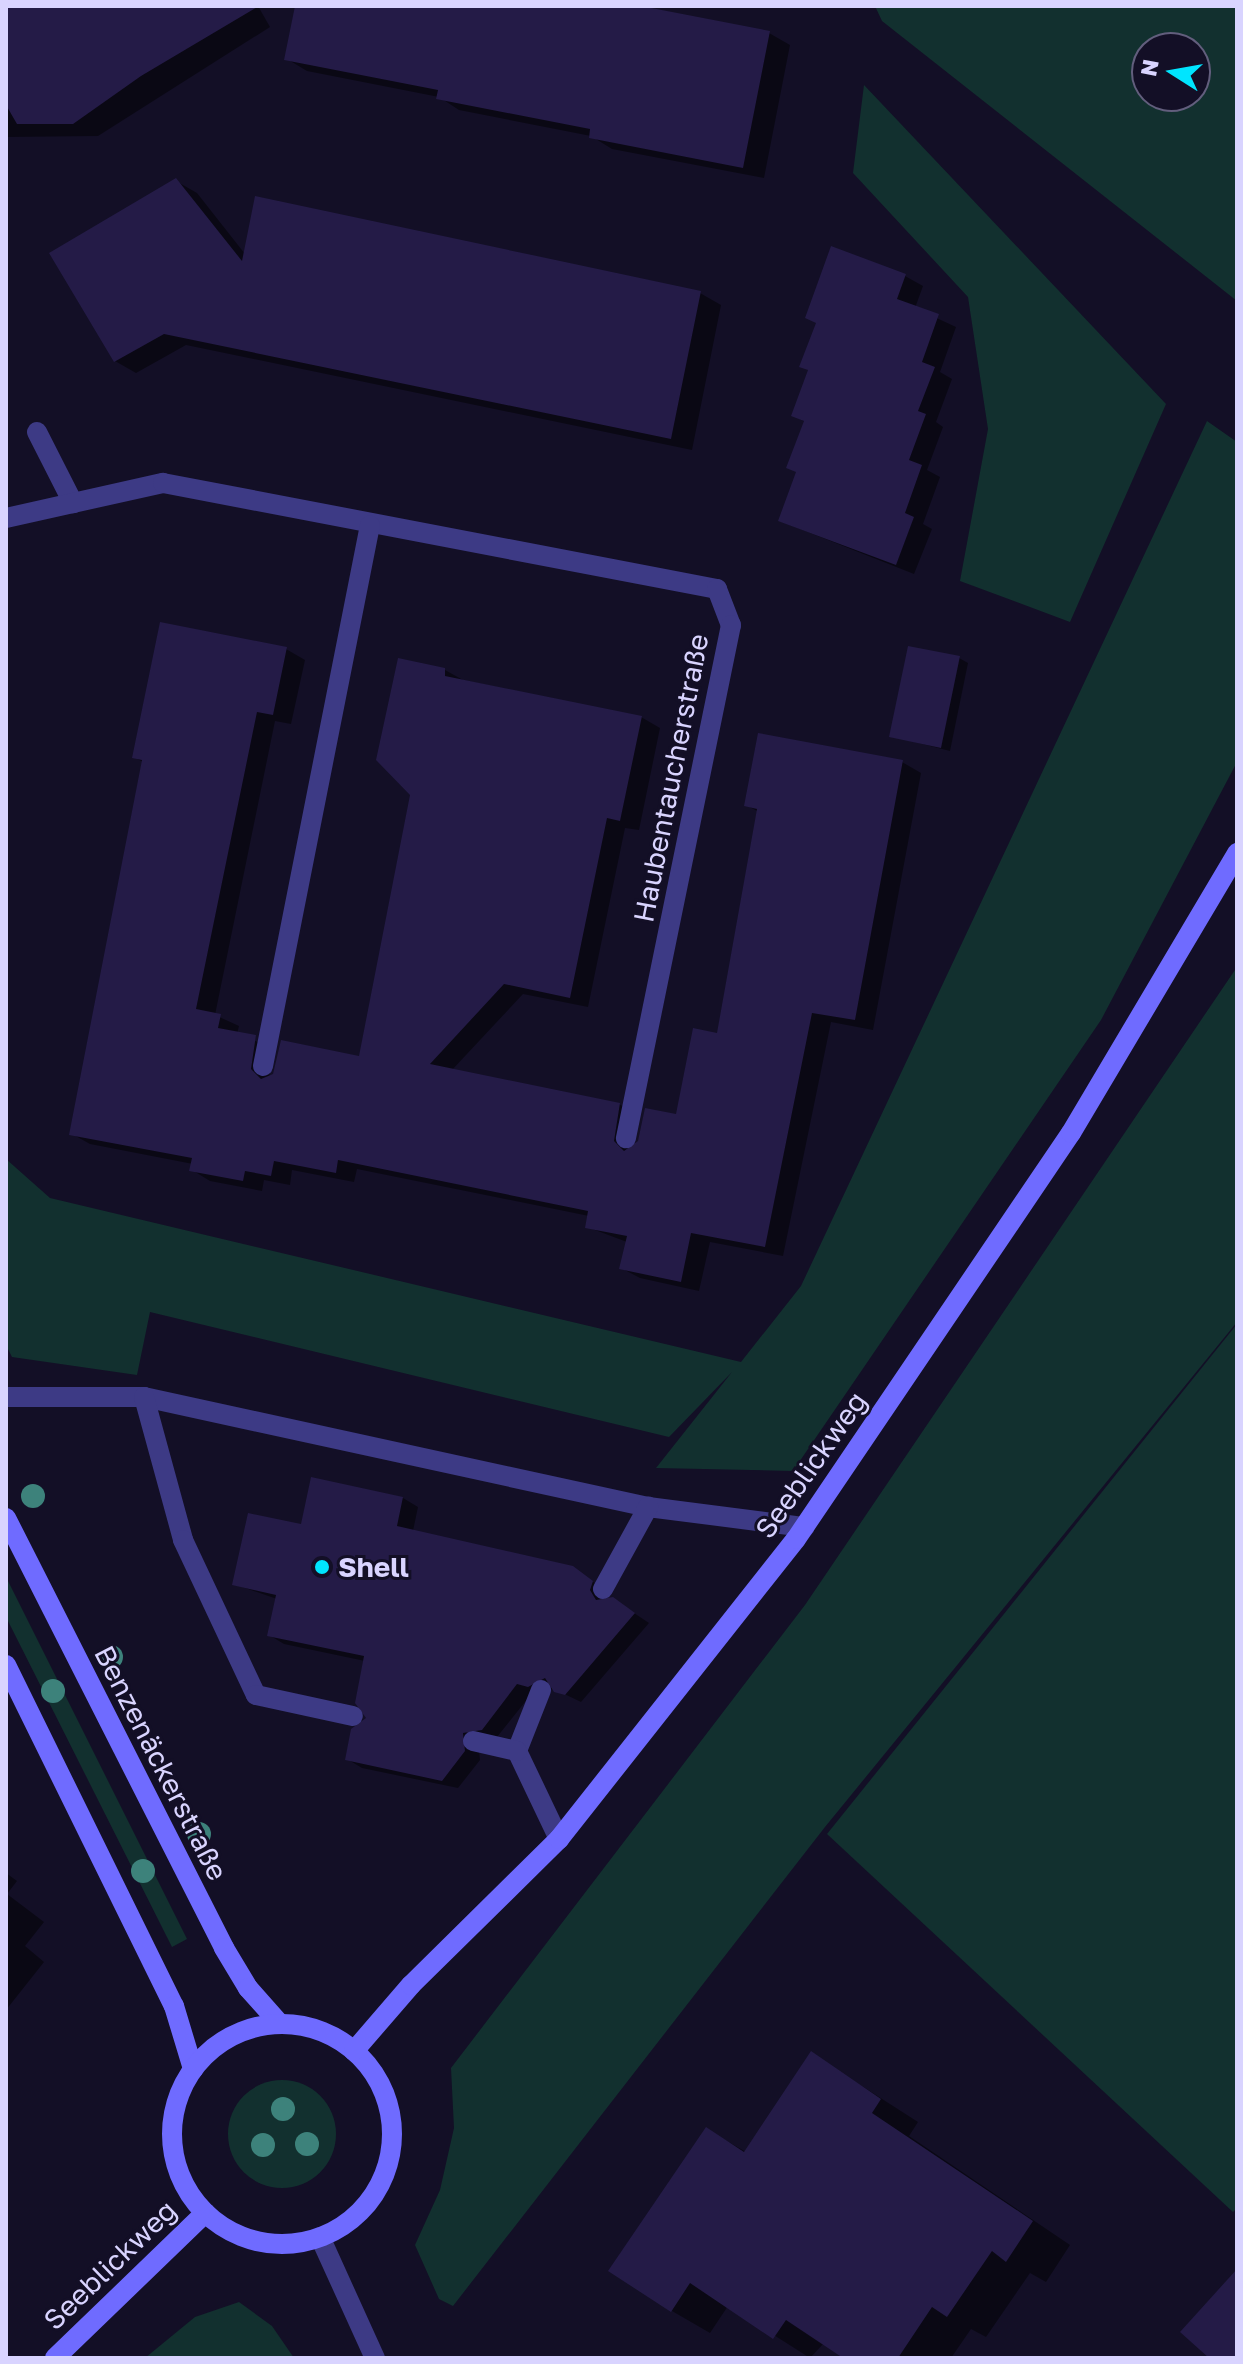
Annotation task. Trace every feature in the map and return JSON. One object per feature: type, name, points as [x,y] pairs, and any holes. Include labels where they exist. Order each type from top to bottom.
[{"type":"main road","name":"Seeblickweg","points":[[354,2051],[411,1985],[559,1839],[805,1527],[1071,1133],[1237,853]]},
{"type":"main road","name":"Benzenäckerstraße","points":[[6,1518],[224,1948],[248,1988],[280,2024]]},
{"type":"main road","points":[[6,1665],[174,2006],[193,2069]]},
{"type":"main road","points":[[280,2024],[320,2031],[354,2051],[369,2066],[387,2103],[389,2154],[369,2201],[320,2237],[269,2243],[234,2233],[205,2213],[180,2176],[174,2154],[175,2109],[193,2069],[240,2031],[280,2024]]},
{"type":"main road","name":"Seeblickweg","points":[[55,2358],[205,2213]]},
{"type":"street","points":[[37,432],[73,503]]},
{"type":"street","name":"Haubentaucherstraße","points":[[6,518],[163,483],[717,589],[731,625],[626,1138]]},
{"type":"street","points":[[263,1066],[370,525]]},
{"type":"street","points":[[6,1397],[144,1397],[648,1507],[805,1527]]},
{"type":"street","points":[[144,1397],[183,1540],[256,1695],[353,1716]]},
{"type":"street","points":[[603,1589],[648,1507]]},
{"type":"street","points":[[541,1690],[517,1751],[559,1839]]},
{"type":"street","points":[[473,1741],[517,1751]]},
{"type":"street","points":[[320,2237],[375,2358]]},
{"type":"green space","points":[[875,6],[1237,6],[1237,301],[882,21]]},
{"type":"green space","points":[[864,85],[1166,404],[1070,622],[960,581],[988,429],[968,297],[853,173]]},
{"type":"green space","points":[[1207,421],[1237,442],[1237,762],[1101,1020],[793,1471],[656,1468],[732,1372],[669,1437],[150,1312],[137,1375],[12,1357],[6,1345],[6,1159],[50,1198],[741,1362],[801,1286]]},
{"type":"green space","points":[[1237,967],[1237,1322],[825,1827],[453,2306],[439,2299],[415,2245],[440,2190],[454,2128],[451,2068],[805,1605]]},
{"type":"green space","points":[[1237,1324],[1237,2208],[1233,2212],[827,1834]]},
{"type":"green space","points":[[6,1577],[187,1939],[172,1947],[6,1617]]},
{"type":"green space","points":[[282,2080],[303,2084],[320,2096],[332,2113],[336,2134],[332,2155],[320,2172],[303,2184],[282,2188],[261,2184],[244,2172],[232,2155],[228,2134],[232,2113],[244,2096],[261,2084]]},
{"type":"green space","points":[[239,2302],[272,2326],[294,2358],[145,2358],[195,2317]]},
{"type":"building","points":[[6,6],[259,6],[141,76],[73,124],[17,124],[6,105]]},
{"type":"building","points":[[295,6],[641,6],[770,31],[743,168],[589,138],[590,129],[436,99],[438,90],[284,60]]},
{"type":"building","points":[[176,178],[242,261],[255,196],[701,291],[671,439],[164,334],[114,362],[49,253]]},
{"type":"building","points":[[831,246],[906,274],[897,299],[939,314],[922,362],[935,367],[918,411],[926,414],[909,460],[922,465],[905,513],[914,517],[896,565],[778,521],[796,472],[786,468],[804,421],[791,416],[808,370],[799,367],[816,323],[805,318]]},
{"type":"building","points":[[160,622],[287,647],[273,715],[257,712],[196,1009],[221,1014],[218,1028],[256,1035],[251,1069],[261,1079],[273,1074],[281,1040],[359,1056],[410,795],[376,760],[398,658],[445,668],[445,676],[642,716],[620,821],[607,818],[570,998],[504,984],[430,1064],[620,1103],[614,1141],[624,1151],[638,1141],[645,1108],[676,1114],[693,1028],[717,1033],[757,809],[744,806],[758,733],[903,760],[855,1020],[812,1013],[765,1247],[691,1233],[681,1282],[619,1269],[627,1236],[585,1228],[588,1211],[338,1160],[336,1173],[274,1161],[271,1176],[245,1171],[243,1181],[189,1171],[192,1158],[69,1135],[142,760],[132,758]]},
{"type":"building","points":[[908,646],[960,656],[941,748],[889,737]]},
{"type":"building","points":[[311,1477],[403,1497],[397,1526],[573,1566],[593,1581],[590,1590],[596,1600],[613,1597],[635,1613],[565,1695],[554,1692],[545,1678],[528,1687],[517,1684],[482,1730],[463,1733],[465,1751],[442,1781],[345,1760],[351,1729],[366,1718],[355,1703],[364,1656],[267,1636],[276,1595],[232,1585],[248,1513],[301,1524]]},
{"type":"building","points":[[811,2051],[881,2099],[872,2113],[1033,2221],[1006,2262],[992,2251],[947,2317],[932,2307],[898,2358],[843,2358],[786,2320],[773,2339],[690,2283],[671,2312],[608,2271],[706,2127],[744,2152]]},
{"type":"building","points":[[1237,2269],[1237,2358],[1209,2358],[1180,2332]]},
{"type":"place","name":"Shell","points":[[322,1567]]}]
